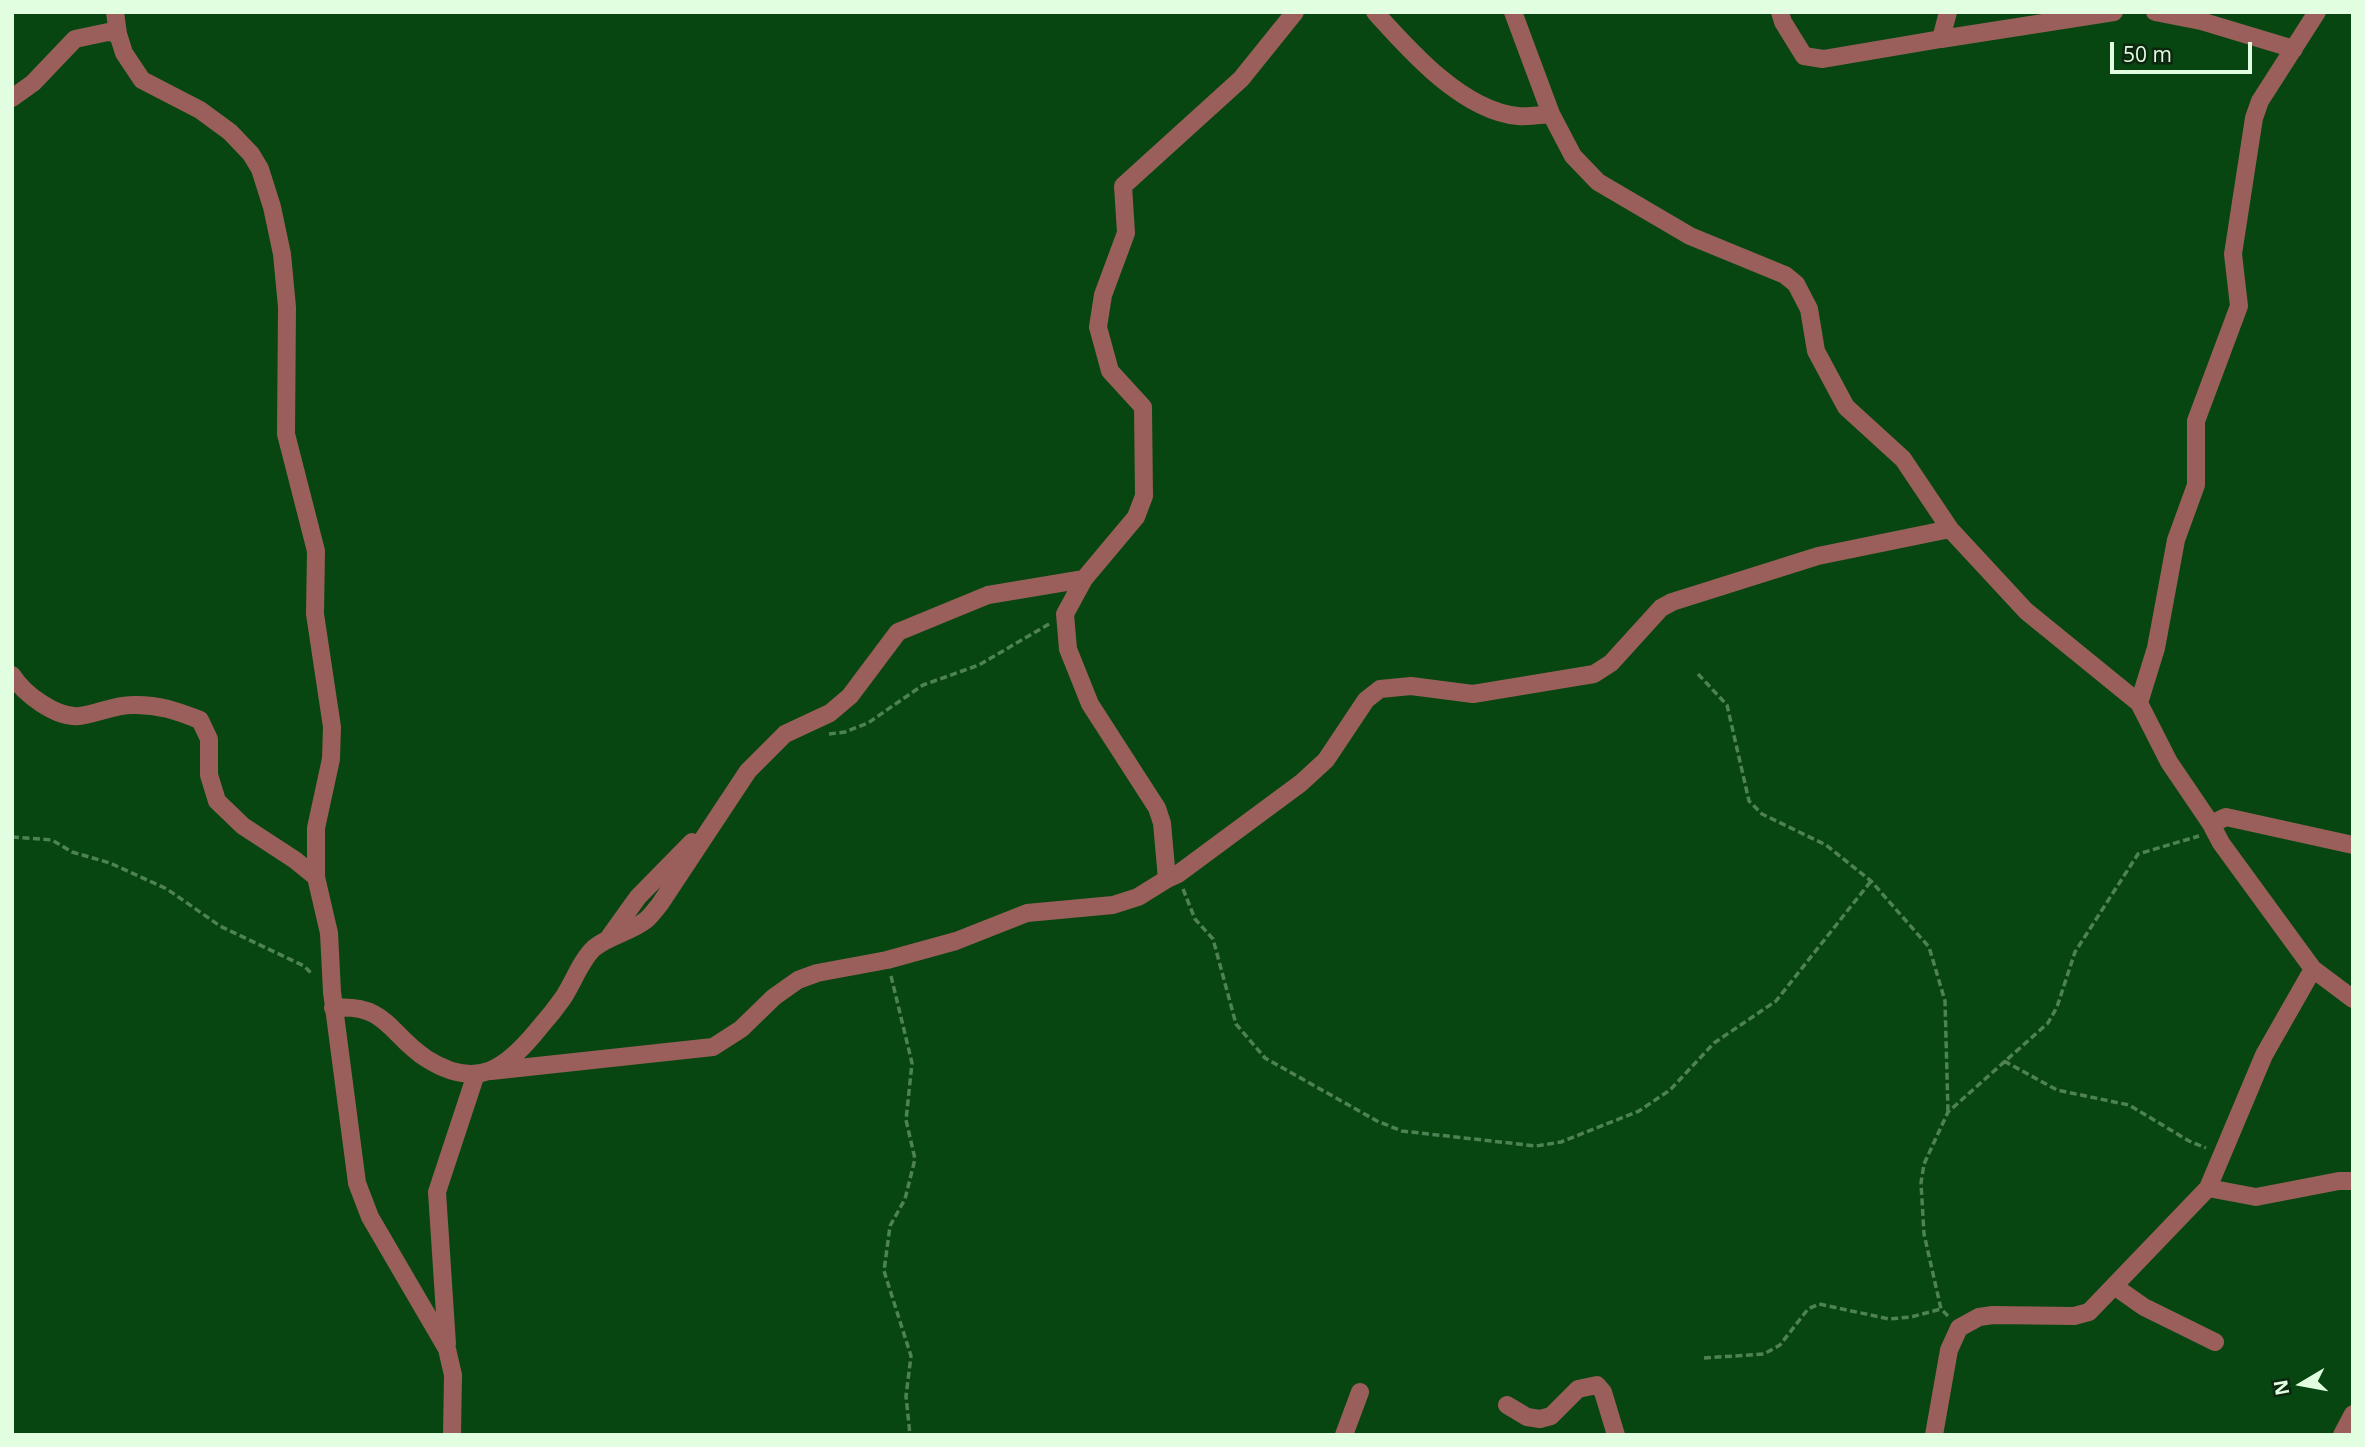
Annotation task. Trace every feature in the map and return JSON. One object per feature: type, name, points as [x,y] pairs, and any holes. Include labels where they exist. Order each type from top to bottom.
[{"type":"street","points":[[115,12],[124,53],[142,80],[200,110],[230,132],[251,154],[260,169],[272,207],[282,254],[287,307],[286,434],[316,551],[315,614],[332,727],[331,759],[316,828],[316,877],[329,933],[332,1000],[357,1182],[370,1217],[447,1349]]},
{"type":"street","points":[[1173,876],[1157,808],[1090,704],[1068,649],[1065,614],[1084,579],[1136,517],[1144,496],[1143,407],[1110,371],[1098,327],[1103,295],[1126,233],[1123,186],[1241,79],[1295,12]]},
{"type":"street","points":[[1375,12],[1406,47],[1452,88],[1475,103],[1516,116],[1551,114]]},
{"type":"street","points":[[1513,12],[1551,114],[1573,156],[1598,181],[1690,236],[1785,275],[1796,284],[1809,309],[1816,351],[1846,407],[1903,459],[1950,529],[2026,611],[2139,704],[2169,762],[2221,843],[2313,969],[2353,999]]},
{"type":"street","points":[[1780,12],[1783,22],[1804,56],[1823,59],[2114,12]]},
{"type":"street","points":[[1941,39],[1948,12]]},
{"type":"street","points":[[2155,12],[2201,21],[2294,49]]},
{"type":"street","points":[[2139,704],[2156,648],[2176,540],[2196,485],[2196,421],[2239,306],[2233,254],[2254,118],[2260,101],[2317,12]]},
{"type":"street","points":[[12,98],[33,83],[75,39],[108,32],[118,34]]},
{"type":"street","points":[[332,1000],[376,1013],[424,1058],[446,1070],[484,1073],[713,1047],[741,1029],[774,997],[798,981],[817,973],[887,960],[956,941],[1027,913],[1113,905],[1138,897],[1173,876],[1301,783],[1326,760],[1366,700],[1380,689],[1411,686],[1473,694],[1594,674],[1611,663],[1661,608],[1672,602],[1818,556],[1950,529]]},
{"type":"street","points":[[452,1435],[453,1375],[447,1349],[437,1192],[484,1073],[519,1053],[561,1000],[592,950],[607,939],[645,921],[653,913],[748,771],[785,734],[830,713],[850,696],[898,632],[988,595],[1084,579]]},
{"type":"street","points":[[12,675],[41,705],[76,716],[128,705],[148,705],[169,707],[200,720],[209,739],[209,775],[217,801],[243,826],[316,877]]},
{"type":"street","points":[[2211,824],[2226,817],[2353,845]]},
{"type":"street","points":[[1934,1435],[1949,1350],[1959,1328],[1979,1317],[1993,1315],[2074,1316],[2089,1312],[2208,1188],[2264,1055],[2313,969]]},
{"type":"street","points":[[2208,1188],[2256,1197],[2339,1181],[2353,1181]]},
{"type":"street","points":[[2114,1286],[2144,1307],[2215,1342]]},
{"type":"street","points":[[1507,1405],[1527,1417],[1540,1419],[1550,1416],[1578,1389],[1597,1385],[1603,1392],[1616,1435]]},
{"type":"street","points":[[1344,1435],[1360,1392]]},
{"type":"street","points":[[2342,1435],[2353,1414]]},
{"type":"path","points":[[824,735],[845,732],[868,723],[923,685],[979,665],[1065,614]]},
{"type":"path","points":[[1698,674],[1727,705],[1749,801],[1762,814],[1826,845],[1871,881],[1929,947],[1945,1001],[1948,1112]]},
{"type":"path","points":[[1959,1328],[1941,1309],[1924,1234],[1921,1183],[1924,1164],[1948,1112],[2048,1024],[2057,1007],[2075,952],[2138,855],[2199,836],[2221,843]]},
{"type":"path","points":[[12,837],[52,840],[72,852],[110,863],[167,889],[220,926],[304,966],[332,1000]]},
{"type":"path","points":[[1173,876],[1195,919],[1213,939],[1237,1024],[1265,1058],[1377,1121],[1402,1131],[1536,1146],[1561,1142],[1639,1111],[1670,1090],[1714,1043],[1776,1001],[1871,881]]},
{"type":"path","points":[[887,960],[912,1063],[906,1120],[915,1159],[905,1199],[890,1226],[884,1271],[911,1356],[906,1396],[910,1435]]},
{"type":"path","points":[[2004,1061],[2057,1090],[2129,1105],[2189,1141],[2221,1154]]},
{"type":"path","points":[[1704,1358],[1764,1354],[1780,1345],[1808,1309],[1819,1304],[1889,1319],[1911,1317],[1941,1309]]}]
